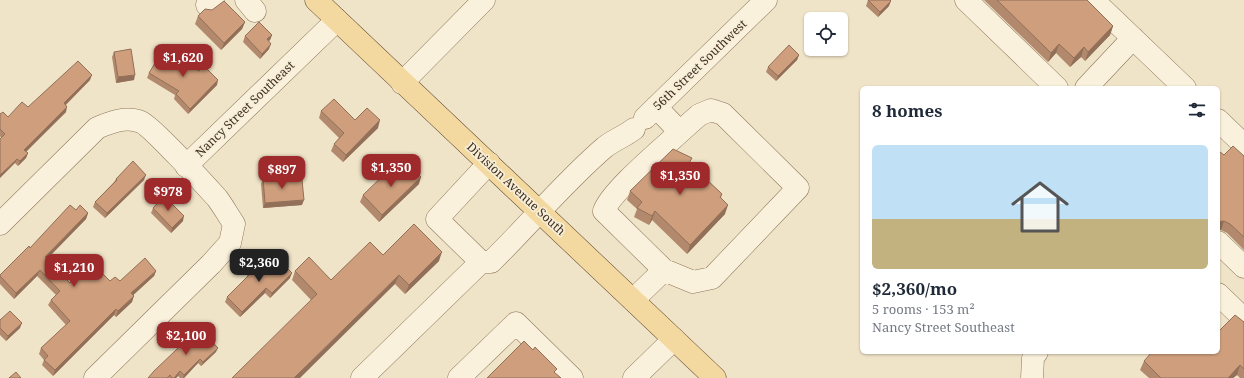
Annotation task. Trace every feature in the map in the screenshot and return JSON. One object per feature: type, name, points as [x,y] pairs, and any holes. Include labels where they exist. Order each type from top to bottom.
[{"type":"main road","name":"Division Avenue South","points":[[316,0],[715,378]]},
{"type":"street","points":[[402,83],[484,0]]},
{"type":"street","name":"56th Street Southwest","points":[[481,262],[491,262],[518,235],[545,216],[611,162],[634,129],[766,0]]},
{"type":"street","points":[[966,0],[1055,86]]},
{"type":"street","points":[[1094,0],[1183,86]]},
{"type":"street","name":"Nancy Street Southeast","points":[[95,378],[211,264],[230,243],[234,224],[217,199],[186,166],[337,20]]},
{"type":"street","points":[[1088,86],[1133,38]]},
{"type":"street","points":[[656,107],[680,132]]},
{"type":"street","points":[[711,110],[723,114],[798,188],[712,278],[693,282],[664,270],[604,211],[607,203],[699,115],[711,110]]},
{"type":"street","points":[[0,224],[97,128],[113,121],[129,120],[142,122],[186,166]]},
{"type":"street","points":[[1220,126],[1244,145]]},
{"type":"street","points":[[362,378],[481,262],[437,219],[489,163]]},
{"type":"street","points":[[1220,244],[1244,267]]},
{"type":"street","points":[[633,300],[664,270]]},
{"type":"street","points":[[1220,296],[1244,319]]},
{"type":"street","points":[[459,378],[516,323],[572,378]]},
{"type":"street","points":[[634,378],[674,339]]},
{"type":"street","points":[[1032,378],[1033,358],[1036,354]]},
{"type":"building","points":[[868,0],[890,0],[891,1],[880,12]]},
{"type":"building","points":[[997,0],[1087,0],[1113,26],[1088,52],[1084,47],[1074,58],[1059,44],[1051,53]]},
{"type":"building","points":[[224,1],[245,22],[224,43],[198,16],[205,9],[212,10]]},
{"type":"building","points":[[259,22],[272,35],[267,39],[271,44],[262,54],[245,36]]},
{"type":"building","points":[[789,45],[799,55],[778,76],[768,67]]},
{"type":"building","points":[[131,49],[135,75],[118,77],[114,52]]},
{"type":"building","points":[[163,50],[199,71],[204,66],[218,80],[190,109],[176,94],[179,91],[149,73]]},
{"type":"building","points":[[78,61],[92,75],[64,103],[67,107],[24,150],[28,153],[20,161],[17,159],[0,175],[0,139],[5,134],[0,129],[0,114],[3,112],[8,117],[22,102],[28,107]]},
{"type":"building","points":[[334,99],[355,120],[367,108],[380,120],[346,155],[334,144],[344,133],[321,111]]},
{"type":"building","points":[[1233,146],[1244,156],[1244,237],[1230,224],[1224,221],[1220,222],[1220,152],[1224,155]]},
{"type":"building","points":[[673,149],[692,158],[689,163],[722,194],[720,197],[728,205],[690,245],[655,211],[652,216],[637,208],[642,202],[630,191]]},
{"type":"building","points":[[133,161],[146,175],[107,213],[95,202]]},
{"type":"building","points":[[409,165],[421,177],[382,215],[363,195],[393,166],[400,174]]},
{"type":"building","points":[[283,177],[284,182],[302,180],[304,200],[265,203],[263,178]]},
{"type":"building","points":[[164,196],[184,216],[172,228],[153,208]]},
{"type":"building","points":[[70,205],[76,210],[80,205],[88,213],[45,257],[70,283],[87,266],[95,274],[99,270],[110,281],[115,277],[120,281],[145,258],[156,271],[131,293],[134,296],[118,311],[116,309],[55,370],[44,360],[48,356],[41,348],[70,321],[51,300],[60,291],[40,270],[16,293],[0,275],[29,246],[30,248]]},
{"type":"building","points":[[414,224],[442,252],[409,285],[399,275],[294,378],[232,378],[317,294],[295,271],[309,257],[331,280],[370,242],[383,255]]},
{"type":"building","points":[[264,256],[277,268],[282,263],[292,273],[272,293],[266,288],[242,312],[227,297],[251,273],[249,271]]},
{"type":"building","points":[[10,311],[22,323],[8,336],[0,328],[0,320]]},
{"type":"building","points":[[1235,315],[1244,322],[1244,369],[1240,365],[1228,378],[1161,378],[1144,361],[1150,354],[1220,354],[1220,330]]},
{"type":"building","points":[[199,328],[218,348],[203,362],[200,359],[184,375],[180,371],[174,378],[170,375],[167,378],[148,378],[154,371]]},
{"type":"building","points":[[524,341],[533,350],[535,347],[557,369],[554,372],[561,378],[487,378]]},
{"type":"building","points":[[16,372],[21,378],[9,378]]}]
